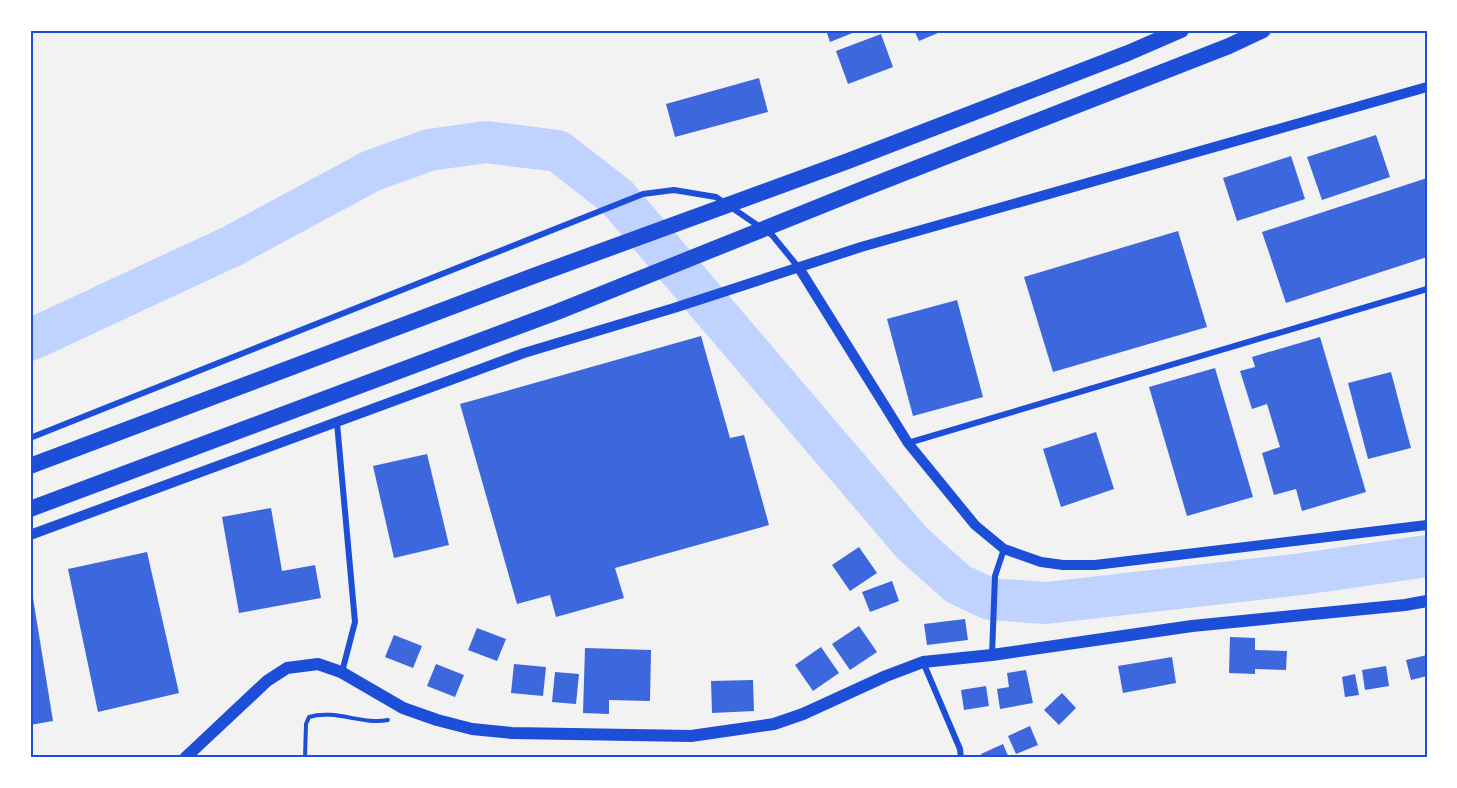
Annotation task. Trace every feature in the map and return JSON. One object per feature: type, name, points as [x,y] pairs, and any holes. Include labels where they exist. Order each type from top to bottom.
[{"type":"highway","points":[[30,466],[536,275],[848,161],[1128,53],[1180,30]]},
{"type":"highway","points":[[30,509],[557,312],[1228,46],[1263,30]]},
{"type":"main road","points":[[184,758],[267,681],[287,668],[318,664],[341,672],[403,708],[460,726],[502,732],[691,736],[774,724],[803,714],[886,676],[923,662],[992,655],[1192,626],[1427,601]]},
{"type":"street","points":[[30,535],[524,353],[674,308],[861,247],[1427,87]]},
{"type":"street","points":[[30,438],[513,244],[643,194],[674,190],[716,197],[772,236],[799,268],[908,443],[975,525],[1004,549],[1041,562],[1095,565],[1427,525]]},
{"type":"street","points":[[908,443],[1427,289]]},
{"type":"street","points":[[337,423],[355,622],[341,672]]},
{"type":"street","points":[[992,655],[995,576],[1004,549]]},
{"type":"street","points":[[923,662],[960,749],[961,758]]},
{"type":"path","points":[[305,758],[306,724],[309,717],[321,713],[374,722],[388,721],[403,708]]},
{"type":"building","points":[[826,30],[860,30],[830,42]]},
{"type":"building","points":[[914,30],[945,30],[919,41]]},
{"type":"building","points":[[881,34],[893,67],[848,84],[836,51]]},
{"type":"building","points":[[759,78],[768,112],[675,137],[666,104]]},
{"type":"building","points":[[1376,135],[1390,177],[1322,200],[1307,157]]},
{"type":"building","points":[[1291,156],[1305,199],[1237,221],[1223,178]]},
{"type":"building","points":[[1427,178],[1427,257],[1286,303],[1262,232]]},
{"type":"building","points":[[1178,231],[1207,327],[1053,372],[1024,277]]},
{"type":"building","points":[[957,300],[983,397],[913,416],[887,319]]},
{"type":"building","points":[[701,336],[730,438],[744,435],[769,525],[615,568],[624,598],[556,617],[550,595],[517,604],[460,404]]},
{"type":"building","points":[[1320,337],[1366,492],[1302,511],[1296,489],[1274,495],[1262,453],[1280,447],[1267,404],[1252,409],[1240,371],[1255,367],[1252,357]]},
{"type":"building","points":[[1215,368],[1253,497],[1187,516],[1149,387]]},
{"type":"building","points":[[1391,372],[1411,448],[1368,459],[1348,383]]},
{"type":"building","points":[[1096,432],[1114,489],[1061,507],[1043,449]]},
{"type":"building","points":[[427,454],[449,545],[394,558],[373,466]]},
{"type":"building","points":[[271,508],[282,571],[315,565],[321,598],[239,613],[222,517]]},
{"type":"building","points":[[859,547],[877,573],[850,591],[832,565]]},
{"type":"building","points":[[147,552],[179,693],[98,712],[68,569]]},
{"type":"building","points":[[892,581],[899,601],[870,612],[862,592]]},
{"type":"building","points":[[32,592],[53,721],[30,725],[30,593]]},
{"type":"building","points":[[965,619],[968,640],[927,645],[924,624]]},
{"type":"building","points":[[859,626],[877,652],[850,670],[832,644]]},
{"type":"building","points":[[477,628],[506,639],[497,661],[468,650]]},
{"type":"building","points":[[394,635],[422,646],[413,668],[385,657]]},
{"type":"building","points":[[1230,637],[1255,638],[1255,650],[1287,651],[1286,670],[1255,669],[1255,674],[1229,673]]},
{"type":"building","points":[[821,647],[839,673],[813,691],[795,665]]},
{"type":"building","points":[[585,648],[651,650],[650,701],[609,700],[609,714],[583,713]]},
{"type":"building","points":[[1427,655],[1427,676],[1411,680],[1406,660]]},
{"type":"building","points":[[1172,657],[1176,683],[1123,693],[1118,666]]},
{"type":"building","points":[[436,664],[464,675],[455,697],[427,686]]},
{"type":"building","points":[[514,664],[546,667],[543,696],[511,693]]},
{"type":"building","points":[[1386,666],[1389,686],[1365,690],[1362,670]]},
{"type":"building","points":[[1026,670],[1033,703],[1000,709],[997,689],[1009,687],[1007,673]]},
{"type":"building","points":[[555,672],[579,674],[576,704],[552,702]]},
{"type":"building","points":[[1355,674],[1359,695],[1345,697],[1342,677]]},
{"type":"building","points":[[753,680],[754,711],[712,713],[711,681]]},
{"type":"building","points":[[986,686],[989,706],[964,710],[961,690]]},
{"type":"building","points":[[1062,693],[1076,708],[1059,725],[1044,710]]},
{"type":"building","points":[[1030,726],[1038,745],[1016,754],[1008,736]]},
{"type":"building","points":[[1003,744],[1009,758],[982,758],[981,754]]},
{"type":"waterway","points":[[30,340],[232,246],[371,171],[429,150],[486,142],[558,151],[617,197],[913,544],[958,584],[990,599],[1046,603],[1302,574],[1427,556]]}]
